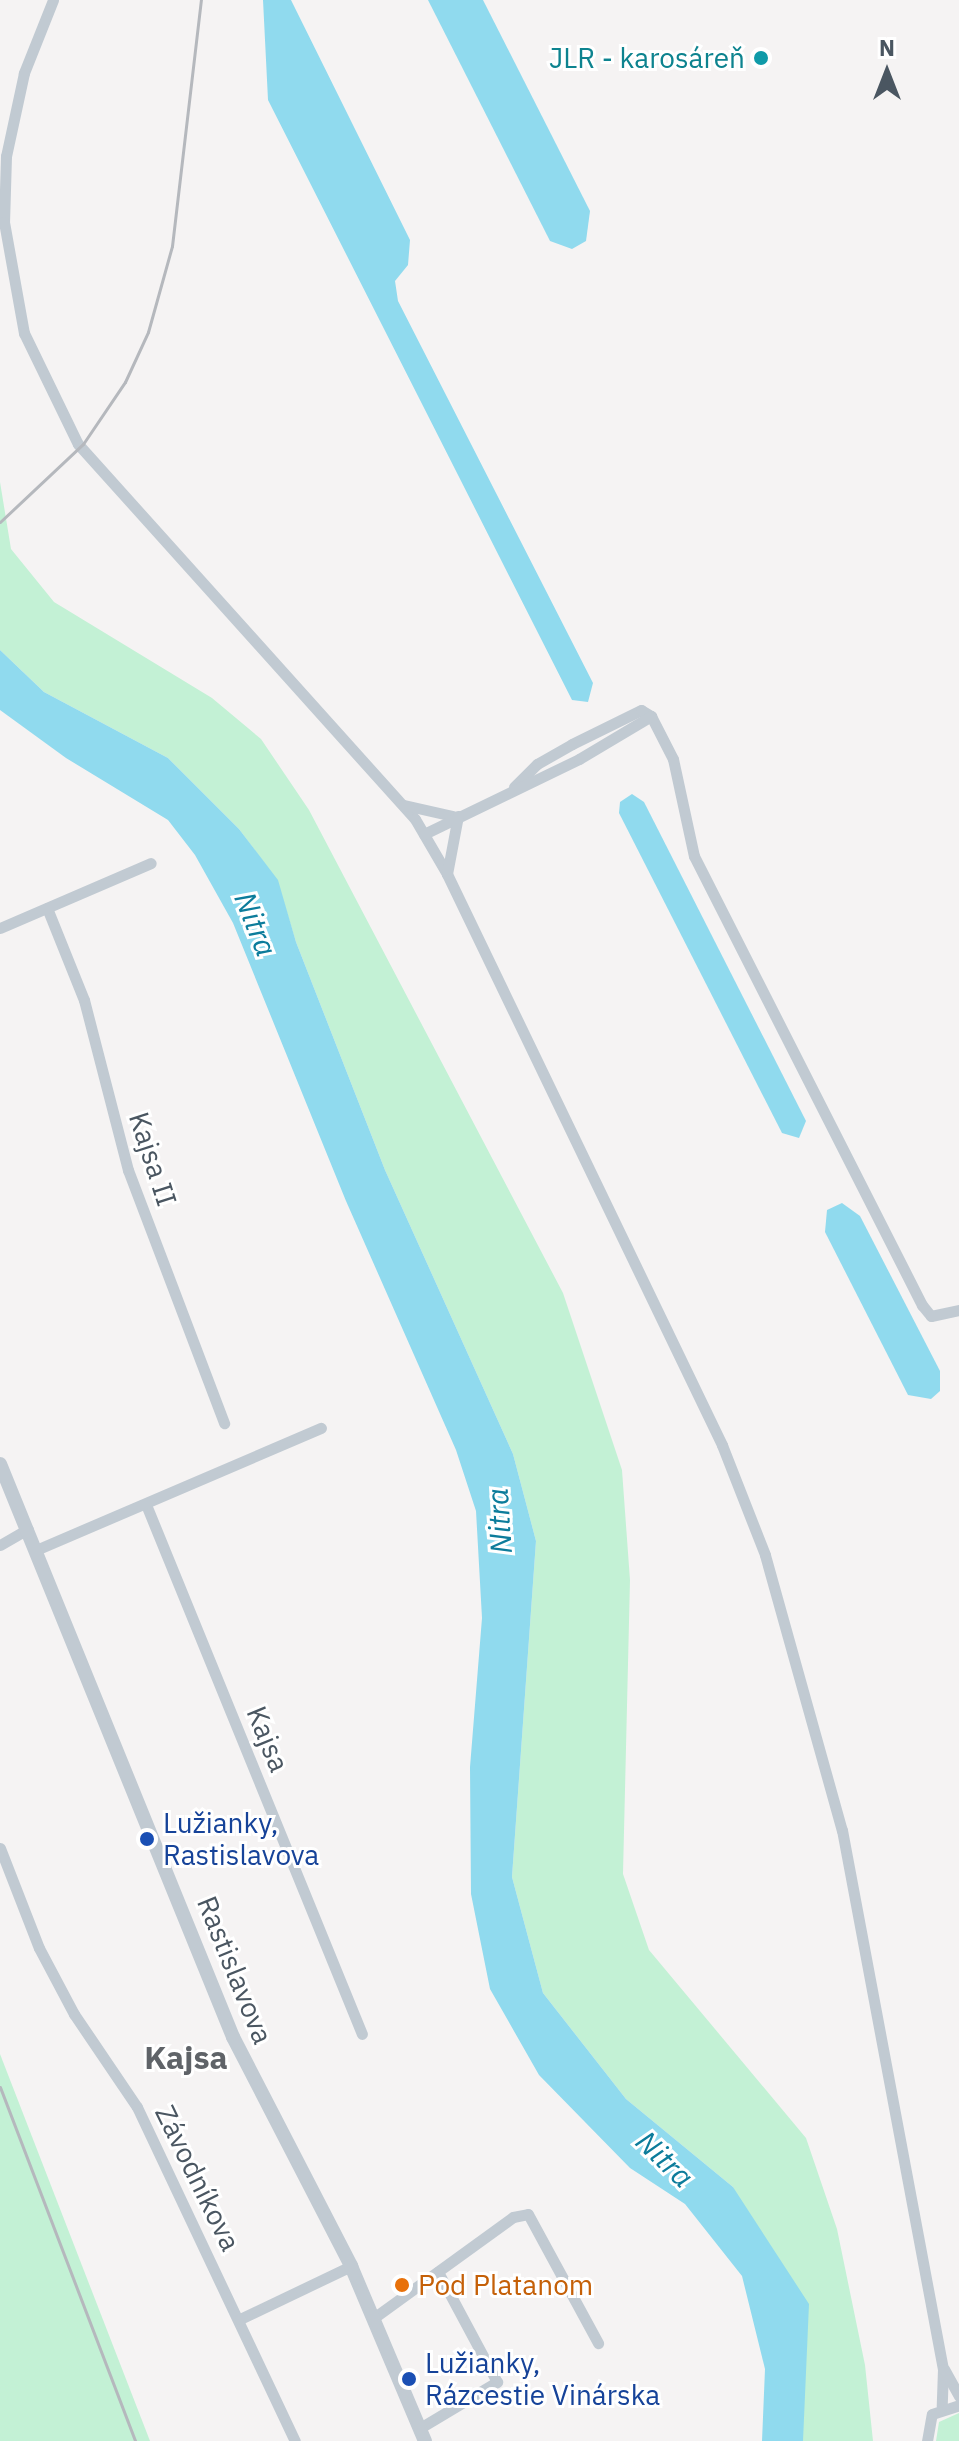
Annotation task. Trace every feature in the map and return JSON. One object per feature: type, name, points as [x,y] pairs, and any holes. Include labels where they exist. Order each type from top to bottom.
[{"type":"street","points":[[53,0],[24,73],[6,156],[4,222],[24,333],[78,444],[404,804],[424,834],[447,874],[647,1282],[722,1445],[765,1555],[842,1830],[943,2369],[942,2406],[926,2424],[927,2441]]},
{"type":"street","points":[[424,834],[514,787],[579,759],[651,716],[673,759],[694,856],[922,1305],[931,1316],[959,1310]]},
{"type":"street","points":[[404,804],[436,816],[458,816]]},
{"type":"street","points":[[447,874],[458,816]]},
{"type":"street","points":[[0,928],[151,863]]},
{"type":"street","name":"Kajsa II","points":[[47,908],[84,1000],[128,1170],[224,1423]]},
{"type":"street","points":[[36,1550],[147,1507],[321,1428]]},
{"type":"street","name":"Rastislavova","points":[[0,1464],[233,2037],[351,2266],[423,2434]]},
{"type":"street","name":"Kajsa","points":[[147,1507],[362,2034]]},
{"type":"street","points":[[0,1545],[28,1529]]},
{"type":"street","name":"Závodníkova","points":[[0,1848],[39,1948],[74,2014],[137,2107],[240,2319],[295,2441]]},
{"type":"street","points":[[375,2317],[513,2217],[528,2214],[598,2343]]},
{"type":"street","points":[[240,2319],[351,2266]]},
{"type":"street","points":[[423,2434],[497,2382],[438,2272]]},
{"type":"street","points":[[943,2369],[959,2396]]},
{"type":"street","points":[[942,2406],[959,2405]]},
{"type":"green space","points":[[0,482],[11,549],[54,602],[212,698],[261,739],[309,810],[563,1293],[622,1470],[630,1580],[623,1874],[649,1950],[806,2138],[837,2229],[865,2365],[873,2441],[803,2441],[803,2391],[733,2187],[626,2099],[543,1993],[512,1877],[536,1541],[513,1454],[385,1170],[296,942],[277,880],[239,829],[168,758],[44,692],[0,650]]},
{"type":"green space","points":[[0,2054],[150,2441],[0,2441]]},
{"type":"green space","points":[[959,2413],[959,2441],[936,2441],[939,2422]]},
{"type":"water","points":[[263,0],[291,0],[410,240],[408,265],[395,281],[398,301],[593,683],[588,702],[572,700],[268,100]]},
{"type":"water","points":[[428,0],[483,0],[590,211],[586,241],[572,249],[550,241]]},
{"type":"water","name":"Nitra","points":[[0,650],[44,692],[168,758],[239,829],[278,880],[296,942],[385,1170],[513,1454],[536,1541],[512,1877],[543,1993],[626,2099],[733,2187],[809,2304],[803,2441],[762,2441],[765,2369],[742,2276],[685,2204],[630,2168],[539,2075],[490,1989],[471,1894],[470,1767],[482,1618],[476,1511],[456,1450],[346,1201],[233,923],[195,855],[168,820],[66,758],[0,710]]},
{"type":"water","points":[[632,794],[644,802],[806,1121],[799,1138],[782,1133],[619,813],[620,802]]},
{"type":"water","points":[[842,1203],[860,1216],[940,1371],[940,1391],[931,1399],[908,1395],[825,1232],[827,1210]]},
{"type":"railway","points":[[0,522],[83,444],[125,382],[148,332],[172,246],[201,0]]},
{"type":"railway","points":[[0,2087],[135,2441]]},
{"type":"place","name":"JLR - karosáreň","points":[[761,58]]},
{"type":"place","name":"Lužianky, Rastislavova","points":[[147,1839]]},
{"type":"place","name":"Pod Platanom","points":[[402,2285]]},
{"type":"place","name":"Lužianky, Rázcestie Vinárska","points":[[409,2379]]},
{"type":"district","name":"Kajsa","points":[[186,2057]]}]
